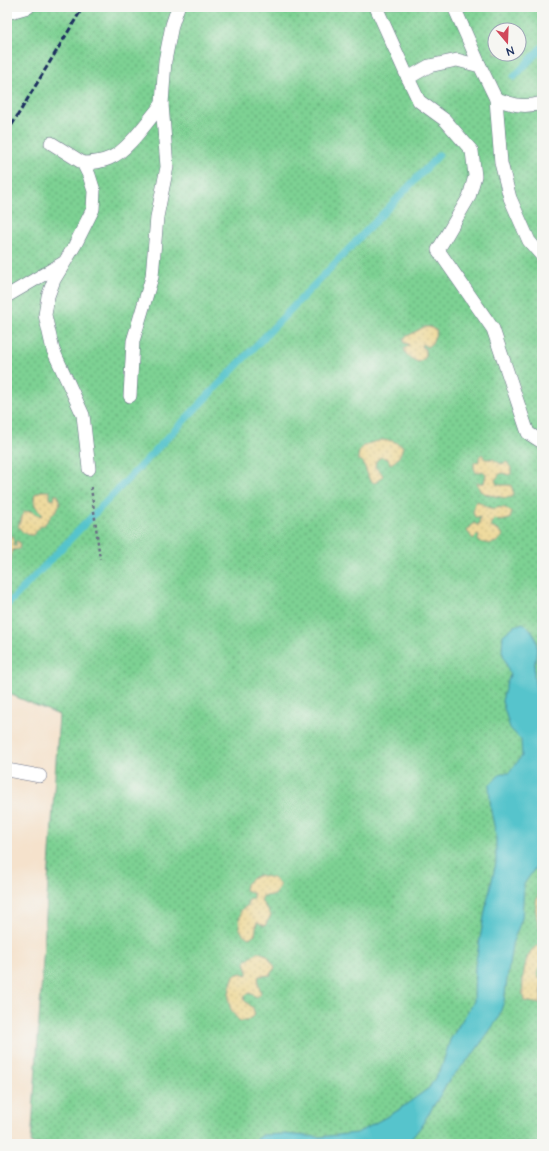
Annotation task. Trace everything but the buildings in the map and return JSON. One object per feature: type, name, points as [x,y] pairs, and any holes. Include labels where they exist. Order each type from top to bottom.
[{"type":"lane","points":[[7,13],[28,7]]},
{"type":"lane","points":[[130,396],[133,340],[152,277],[157,217],[167,167],[162,104],[165,61],[172,25],[178,7]]},
{"type":"lane","points":[[376,7],[419,101],[446,120],[472,151],[475,176],[469,197],[438,250],[493,329],[528,433],[542,442]]},
{"type":"lane","points":[[454,7],[496,99],[501,163],[510,198],[529,241],[542,256]]},
{"type":"lane","points":[[408,78],[429,66],[457,60],[480,66]]},
{"type":"lane","points":[[496,99],[514,105],[530,106],[542,103]]},
{"type":"lane","points":[[83,164],[97,163],[111,158],[123,150],[162,104]]},
{"type":"lane","points":[[51,143],[83,164],[89,175],[94,191],[93,209],[79,239],[54,280],[48,296],[44,315],[53,350],[83,415],[89,469]]},
{"type":"lane","points":[[7,296],[64,262]]},
{"type":"lane","points":[[7,770],[40,776]]},
{"type":"path","points":[[89,469],[100,560]]},
{"type":"green space","points":[[7,7],[542,7],[542,1144],[31,1144],[59,715],[7,693]]},
{"type":"sand","points":[[424,327],[430,327],[437,331],[432,343],[427,347],[422,344],[421,346],[425,349],[425,358],[419,362],[406,354],[404,349],[409,345],[404,343],[404,338]]},
{"type":"sand","points":[[382,440],[393,441],[403,446],[399,457],[393,463],[390,464],[388,459],[381,457],[376,461],[375,467],[383,476],[375,483],[370,481],[363,462],[358,459],[360,450],[363,447],[370,443]]},
{"type":"sand","points":[[482,454],[485,459],[493,459],[501,464],[507,462],[511,468],[511,474],[500,474],[495,480],[497,485],[511,485],[514,494],[512,497],[506,498],[489,495],[480,491],[477,483],[484,483],[486,474],[483,471],[476,473],[474,463],[479,461],[479,457]]},
{"type":"sand","points":[[41,491],[50,492],[50,499],[54,500],[55,495],[58,495],[60,505],[44,525],[41,526],[33,535],[28,535],[18,526],[24,512],[30,511],[41,516],[43,514],[34,503],[35,494]]},
{"type":"sand","points":[[478,501],[490,508],[502,507],[512,512],[510,519],[501,521],[495,519],[491,523],[491,527],[501,532],[503,535],[496,542],[485,543],[478,541],[479,536],[477,535],[473,539],[467,531],[474,523],[477,525],[479,524],[480,517],[475,517],[473,513],[475,503]]},
{"type":"sand","points":[[7,535],[14,537],[13,546],[16,546],[16,541],[18,541],[20,545],[19,549],[13,550],[11,561],[7,565]]},
{"type":"sand","points":[[260,875],[273,878],[280,885],[275,895],[263,896],[261,901],[271,915],[265,926],[257,922],[255,934],[249,938],[242,932],[239,926],[241,910],[247,906],[248,901],[253,898],[253,893],[245,890],[246,884],[254,877]]},
{"type":"sand","points":[[542,888],[542,928],[540,929],[537,918],[536,903]]},
{"type":"sand","points":[[538,945],[542,945],[542,967],[539,968],[537,974],[540,979],[542,979],[541,1004],[524,1001],[523,996],[523,976],[526,961],[532,950]]},
{"type":"sand","points":[[258,952],[267,955],[275,967],[271,975],[259,976],[258,983],[261,994],[257,997],[250,993],[245,995],[244,1000],[253,1008],[255,1015],[246,1021],[240,1021],[229,1005],[230,988],[234,975],[241,973],[247,975],[248,973],[245,962]]},
{"type":"water","points":[[523,623],[534,634],[536,640],[537,645],[534,676],[536,687],[542,702],[542,858],[524,884],[522,918],[512,944],[504,1001],[498,1019],[473,1054],[450,1079],[420,1128],[407,1144],[250,1144],[263,1135],[283,1134],[319,1137],[357,1133],[397,1111],[429,1088],[442,1066],[450,1040],[474,1001],[475,966],[486,906],[496,863],[496,835],[491,811],[489,786],[501,773],[509,773],[522,756],[521,740],[510,728],[502,701],[510,675],[502,651],[503,635],[514,626]]},
{"type":"waterway","points":[[514,77],[542,47]]},
{"type":"waterway","points":[[7,605],[439,155]]},
{"type":"railway","points":[[7,133],[83,7]]}]
